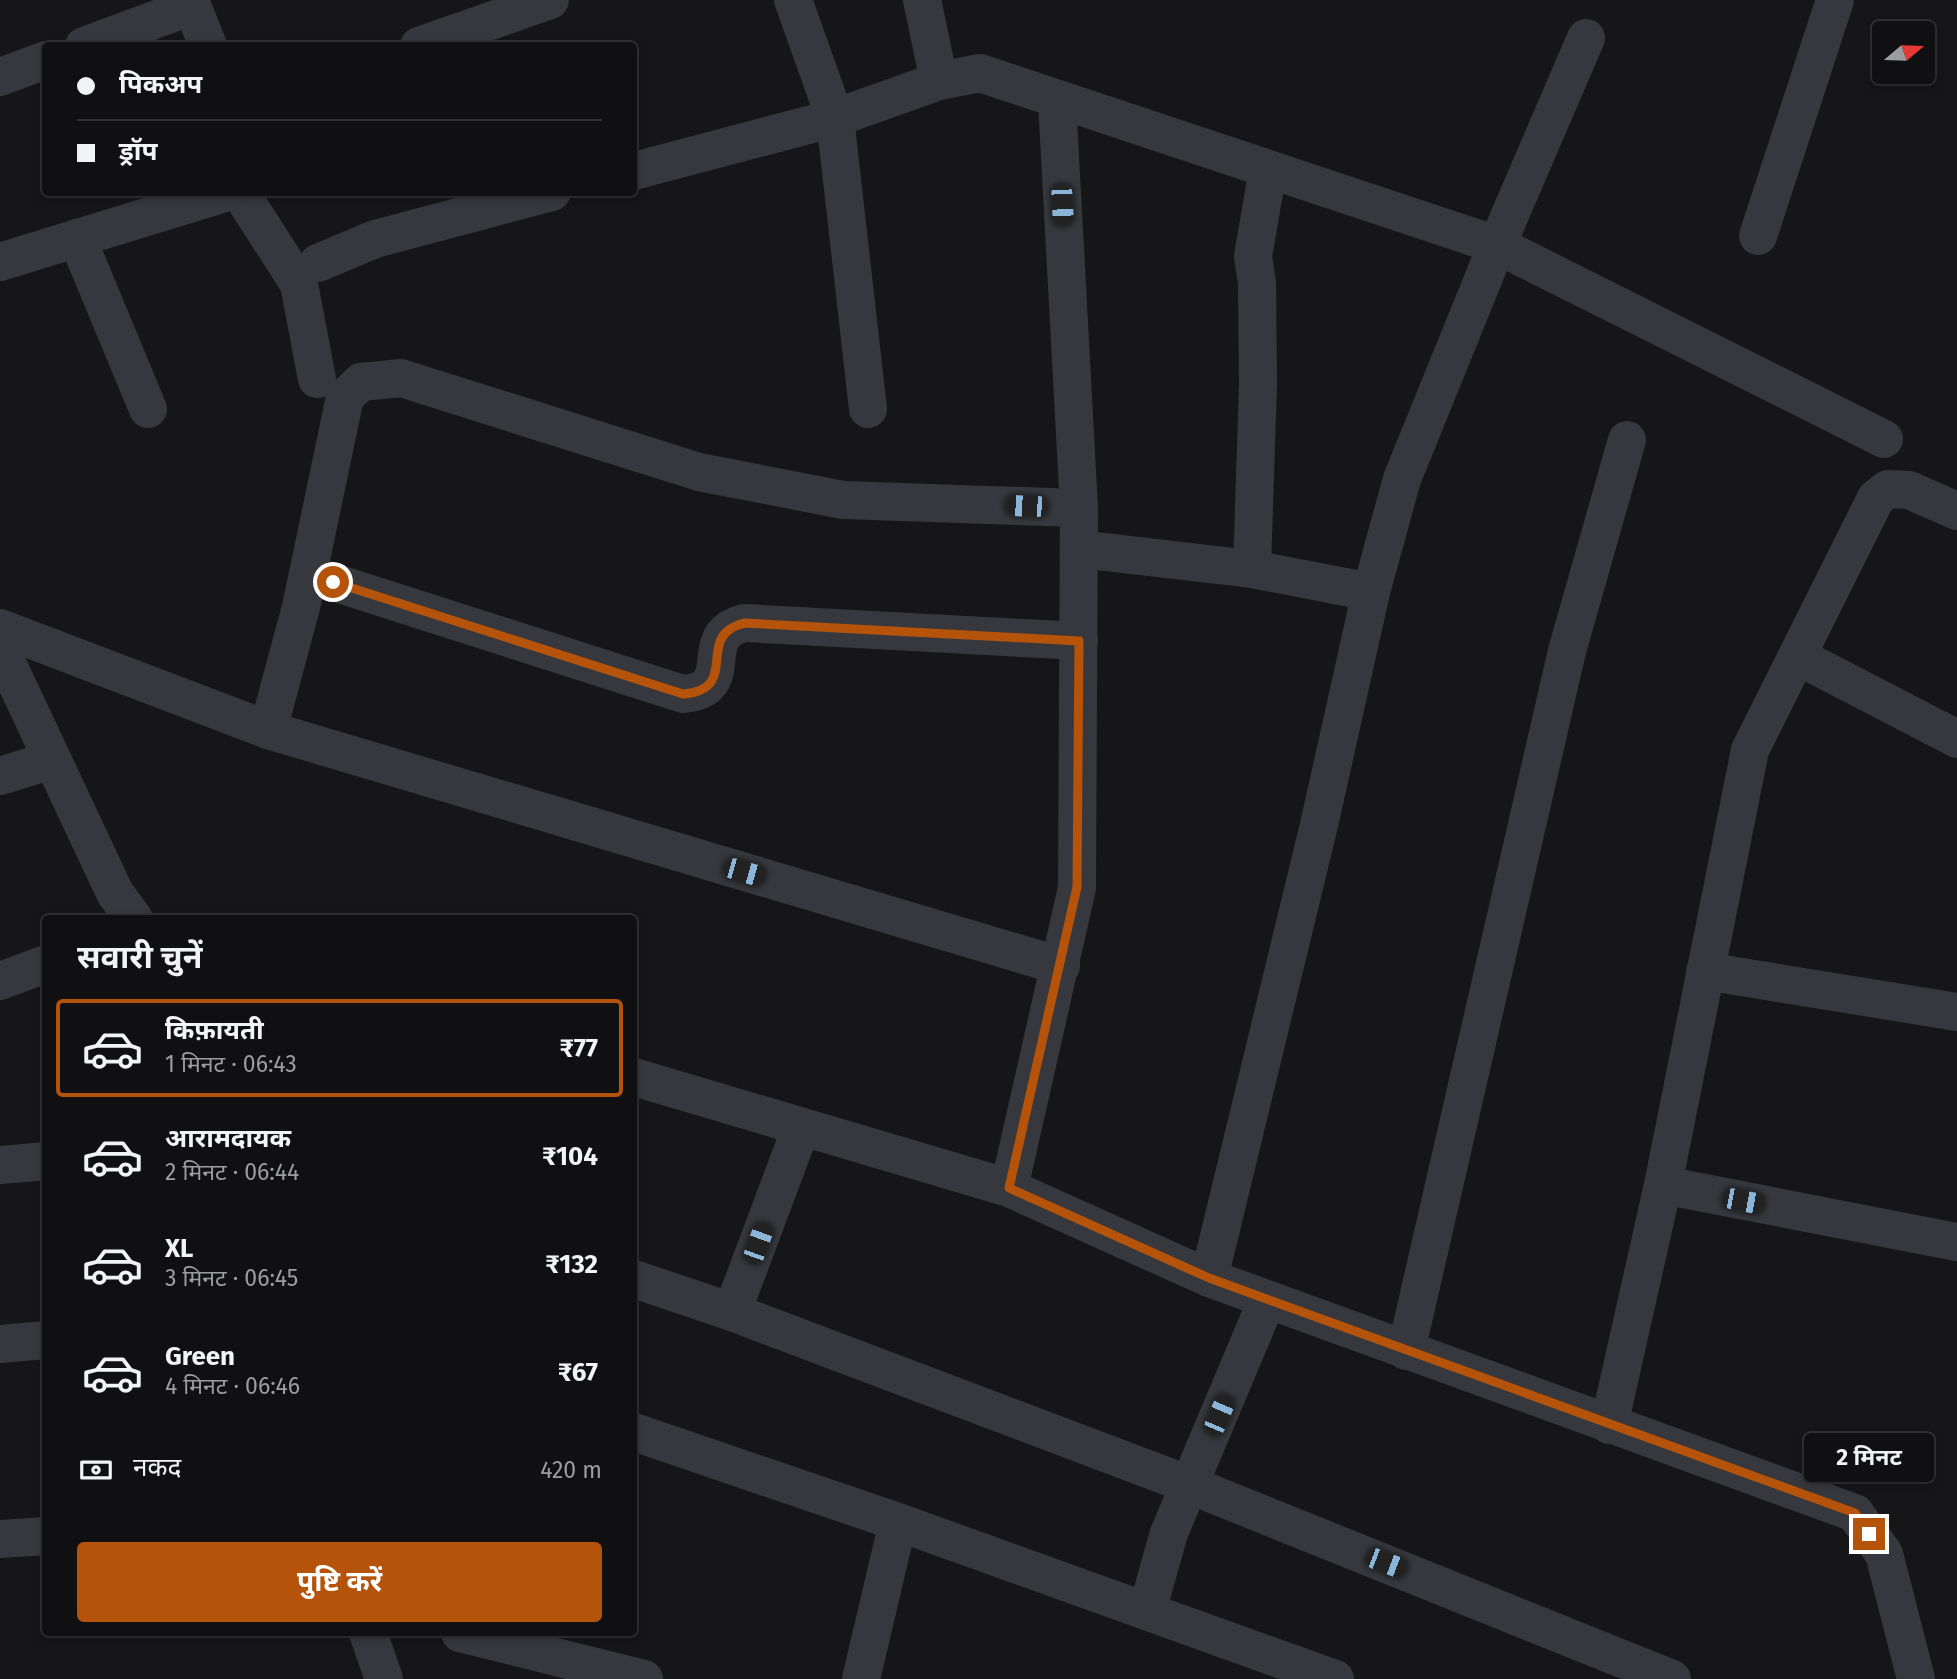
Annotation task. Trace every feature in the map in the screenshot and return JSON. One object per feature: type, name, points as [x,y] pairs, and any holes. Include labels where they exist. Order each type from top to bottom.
[{"type":"street","points":[[428,42],[505,7],[550,0]]},
{"type":"street","points":[[793,0],[835,118],[868,409]]},
{"type":"street","points":[[922,0],[939,82]]},
{"type":"street","points":[[1758,236],[1835,0]]},
{"type":"street","points":[[94,42],[191,3],[206,42]]},
{"type":"street","points":[[1209,1278],[1319,825],[1371,592],[1402,479],[1497,245],[1586,38]]},
{"type":"street","points":[[0,77],[42,61]]},
{"type":"street","points":[[637,170],[835,118],[939,82],[980,73],[1057,101],[1497,245],[1884,439]]},
{"type":"street","points":[[1009,1188],[1062,966],[1077,887],[1079,508],[1057,101]]},
{"type":"street","points":[[1252,569],[1258,384],[1257,283],[1253,256],[1268,169]]},
{"type":"street","points":[[0,262],[215,196]]},
{"type":"street","points":[[243,196],[299,284],[317,379]]},
{"type":"street","points":[[318,263],[375,239],[537,196]]},
{"type":"street","points":[[77,238],[148,409]]},
{"type":"street","points":[[268,730],[308,574],[345,397],[361,382],[401,378],[699,472],[843,500],[1079,508]]},
{"type":"street","points":[[1406,1351],[1567,650],[1627,440]]},
{"type":"street","points":[[1609,1425],[1663,1185],[1750,750],[1799,657],[1876,498],[1888,489],[1909,490],[1957,511]]},
{"type":"street","points":[[1079,549],[1252,569],[1371,592]]},
{"type":"street","points":[[308,574],[683,694],[701,692],[713,682],[720,638],[730,626],[745,623],[1079,641]]},
{"type":"street","points":[[0,628],[268,730],[1062,966]]},
{"type":"street","points":[[0,648],[115,893],[129,915]]},
{"type":"street","points":[[1799,657],[1957,739]]},
{"type":"street","points":[[0,776],[52,760]]},
{"type":"street","points":[[0,981],[42,965]]},
{"type":"street","points":[[1705,971],[1957,1012]]},
{"type":"street","points":[[637,1078],[1009,1188],[1209,1278],[1855,1513],[1884,1554],[1916,1679]]},
{"type":"street","points":[[732,1312],[801,1128]]},
{"type":"street","points":[[0,1165],[42,1161]]},
{"type":"street","points":[[1663,1185],[1957,1242]]},
{"type":"street","points":[[637,1280],[732,1312],[1190,1485],[1672,1679]]},
{"type":"street","points":[[1147,1611],[1169,1533],[1267,1300]]},
{"type":"street","points":[[0,1344],[42,1340]]},
{"type":"street","points":[[637,1433],[898,1522],[1335,1679]]},
{"type":"street","points":[[861,1679],[898,1522]]},
{"type":"street","points":[[0,1539],[42,1536]]},
{"type":"street","points":[[369,1636],[384,1679]]},
{"type":"street","points":[[472,1636],[644,1679]]},
{"type":"route","points":[[333,582],[683,694],[701,692],[713,682],[720,638],[730,626],[745,623],[1079,641],[1077,887],[1062,966],[1009,1188],[1209,1278],[1855,1513],[1869,1534]]}]
